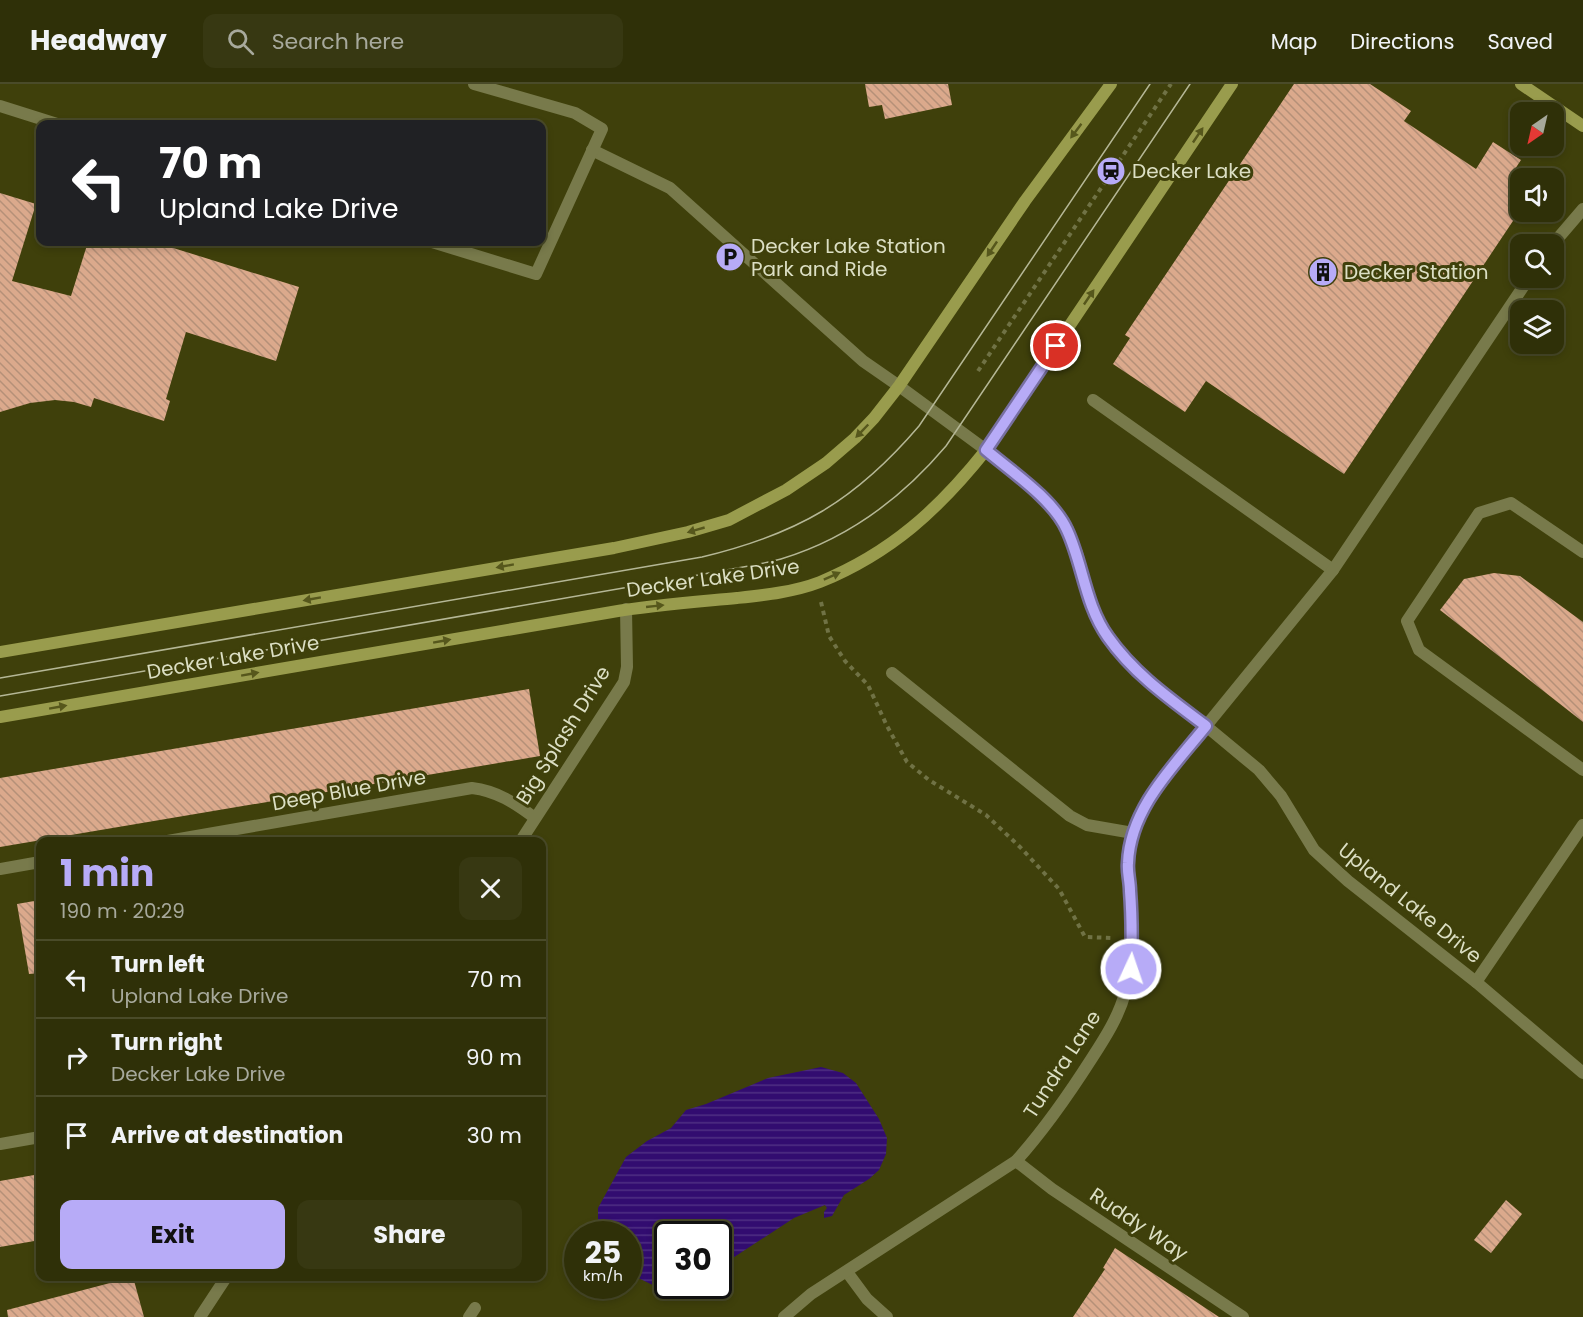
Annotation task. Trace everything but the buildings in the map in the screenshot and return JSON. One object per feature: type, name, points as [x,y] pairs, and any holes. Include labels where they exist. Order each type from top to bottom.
[{"type":"street","points":[[445,246],[536,274],[602,129],[574,112],[474,84]]},
{"type":"street","points":[[0,652],[614,548],[688,532],[729,520],[786,490],[826,463],[874,418],[899,386],[1025,201],[1111,84]]},
{"type":"street","name":"Decker Lake Drive","points":[[0,717],[626,609],[777,594],[834,576],[884,549],[914,527],[957,486],[986,450],[1232,84]]},
{"type":"street","points":[[1521,84],[1583,126]]},
{"type":"street","points":[[0,106],[44,120]]},
{"type":"street","name":"Upland Lake Drive","points":[[592,150],[670,188],[863,362],[986,450],[1046,500],[1066,527],[1077,553],[1091,605],[1106,635],[1128,662],[1149,682],[1259,770],[1281,796],[1314,850],[1348,881],[1476,982],[1583,1073]]},
{"type":"street","points":[[1562,234],[1583,209]]},
{"type":"street","name":"Tundra Lane","points":[[784,1317],[811,1294],[1016,1161],[1034,1142],[1069,1094],[1115,1020],[1131,969],[1132,936],[1127,865],[1138,817],[1154,792],[1206,726],[1333,570],[1522,288]]},
{"type":"street","points":[[1093,400],[1333,570]]},
{"type":"street","points":[[1583,552],[1511,503],[1479,513],[1407,621],[1419,650],[1583,770]]},
{"type":"street","name":"Big Splash Drive","points":[[523,837],[624,682],[627,667],[626,609]]},
{"type":"street","points":[[892,674],[1070,816],[1087,825],[1133,833]]},
{"type":"street","name":"Deep Blue Drive","points":[[191,837],[472,788],[489,790],[508,799],[536,818]]},
{"type":"street","points":[[1476,982],[1583,825]]},
{"type":"street","points":[[0,869],[36,863]]},
{"type":"street","points":[[0,1144],[36,1138]]},
{"type":"street","name":"Ruddy Way","points":[[1016,1161],[1052,1189],[1243,1317]]},
{"type":"street","points":[[847,1272],[867,1299],[886,1317]]},
{"type":"street","points":[[200,1317],[224,1281]]},
{"type":"path","points":[[978,371],[1171,84]]},
{"type":"path","points":[[821,602],[829,636],[845,661],[867,684],[907,762],[929,780],[986,815],[1020,848],[1059,889],[1085,937],[1113,938]]},
{"type":"shaded area","points":[[821,1067],[843,1073],[856,1083],[879,1119],[887,1138],[886,1154],[879,1170],[844,1195],[832,1216],[824,1218],[827,1208],[825,1205],[794,1218],[732,1259],[732,1221],[654,1221],[654,1286],[642,1280],[642,1221],[598,1221],[598,1208],[626,1157],[647,1141],[671,1128],[686,1110],[768,1078]]},
{"type":"tram line","points":[[0,678],[702,557],[736,548],[796,525],[848,494],[872,475],[919,426],[1150,84]]},
{"type":"tram line","points":[[0,696],[752,566],[805,551],[828,540],[872,515],[911,483],[946,446],[1190,84]]},
{"type":"place","name":"Decker Lake","points":[[1111,171]]},
{"type":"place","name":"Decker Lake Station Park and Ride","points":[[730,257]]},
{"type":"place","name":"Decker Station","points":[[1323,272]]},
{"type":"route","points":[[1056,346],[986,450],[1046,500],[1066,527],[1077,553],[1091,605],[1106,635],[1117,649],[1149,682],[1206,726],[1154,792],[1138,817],[1130,842],[1127,865],[1132,936],[1131,969]]}]
